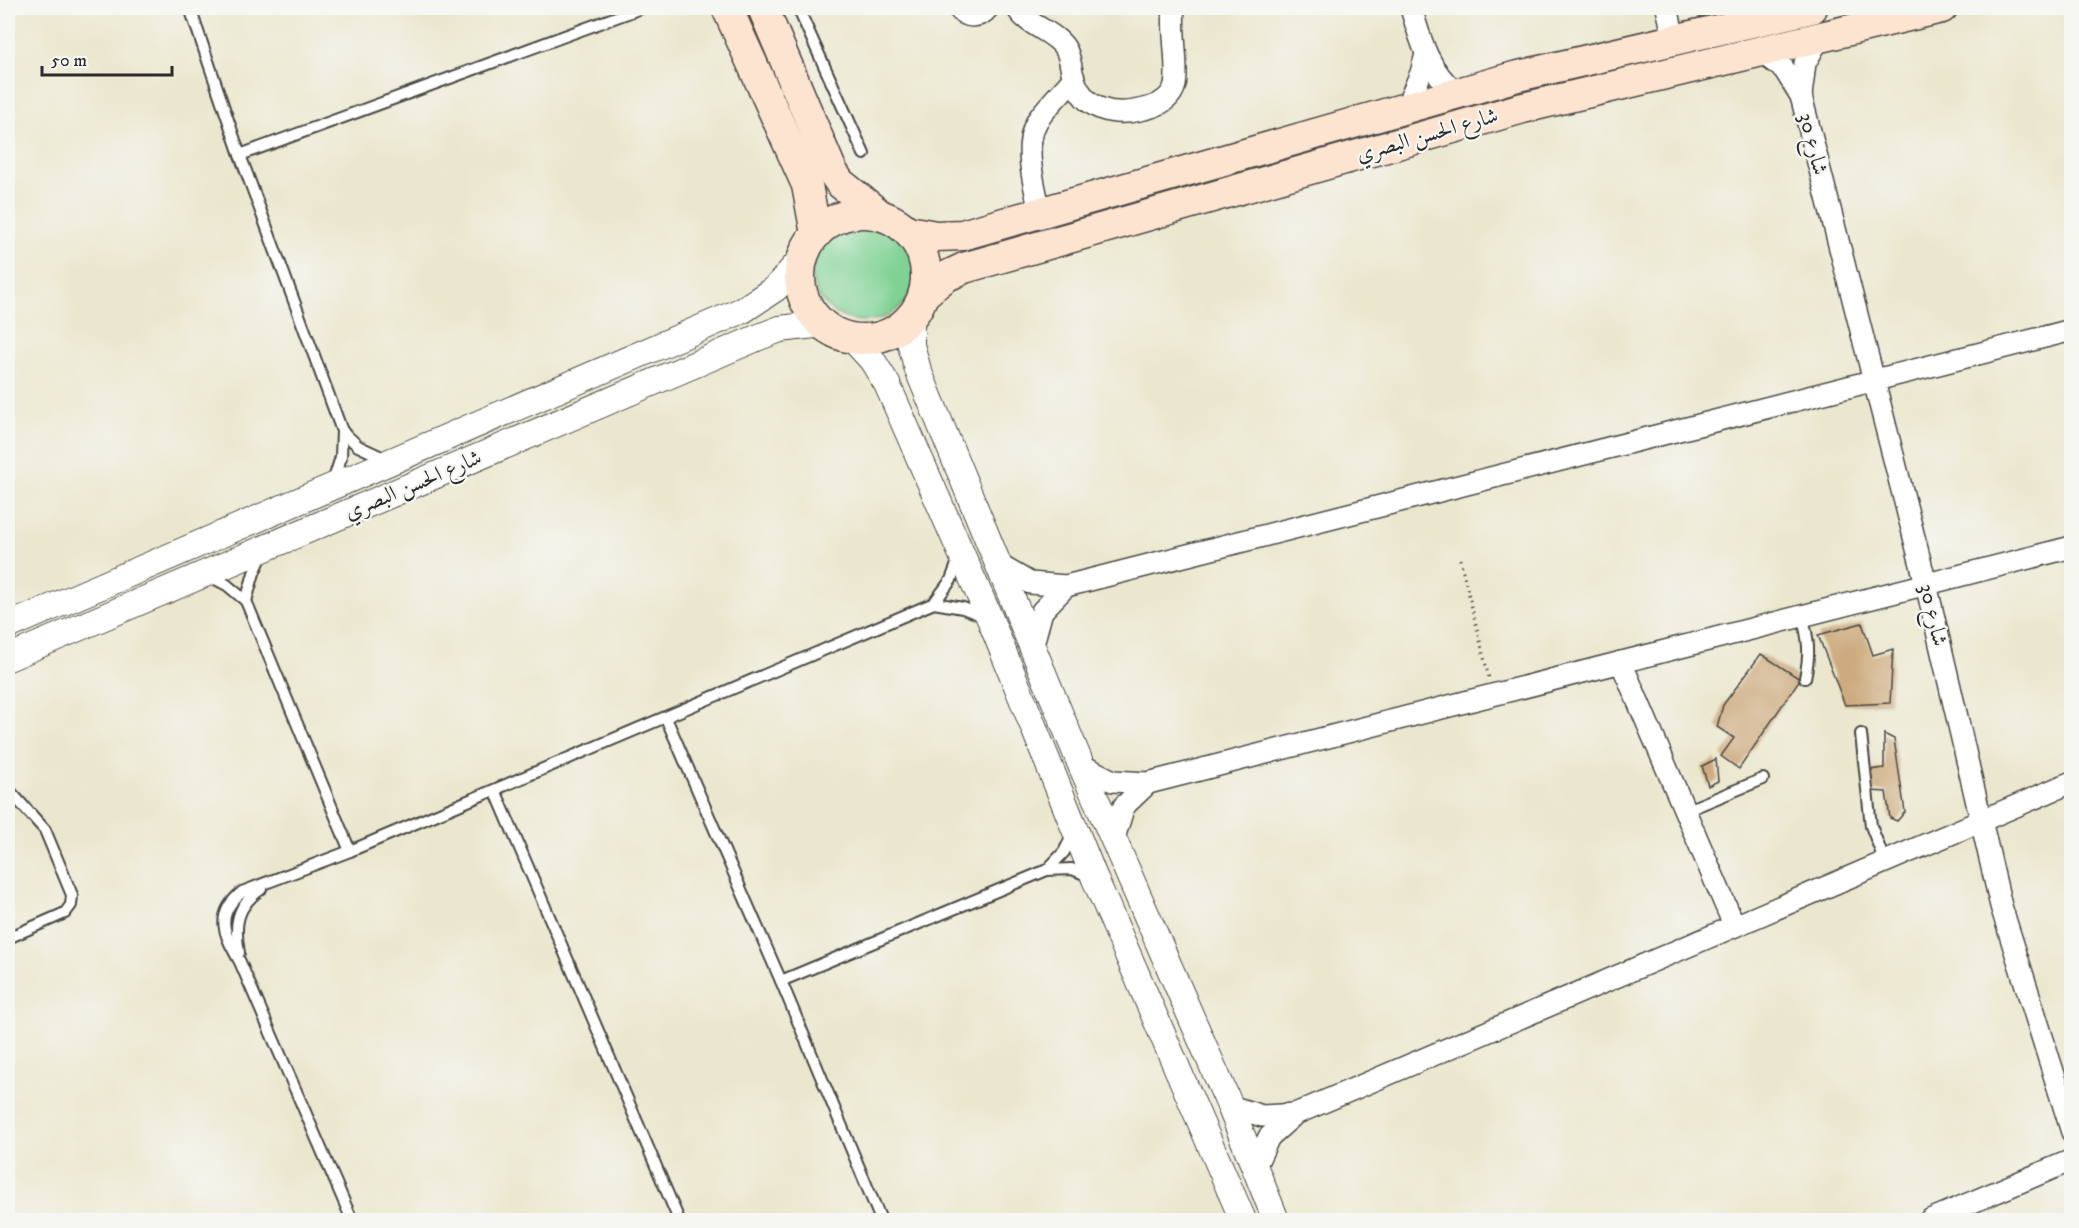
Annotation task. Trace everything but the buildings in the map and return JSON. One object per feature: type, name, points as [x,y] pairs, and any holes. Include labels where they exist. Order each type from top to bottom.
[{"type":"main road","points":[[727,8],[807,185],[809,245],[800,275],[803,293],[810,310],[823,324],[852,338],[868,339],[884,336],[898,329],[917,306],[926,277],[925,260],[908,231],[880,215],[844,187],[832,171],[763,8]]},
{"type":"main road","name":"شارع الحسن البصري","points":[[908,231],[936,236],[962,235],[1456,93],[1674,38],[1942,8]]},
{"type":"main road","name":"شارع الحسن البصري","points":[[917,306],[945,277],[964,268],[1512,111],[1758,51],[1816,21]]},
{"type":"main road","points":[[809,245],[829,222],[845,215],[862,213],[880,215]]},
{"type":"street","points":[[958,8],[967,15],[974,16],[980,15],[988,8]]},
{"type":"street","points":[[1017,8],[1026,20],[1059,41],[1066,50],[1074,78],[1082,95],[1095,107],[1111,114],[1129,113],[1160,104],[1169,96],[1175,85],[1172,36],[1174,8]]},
{"type":"street","points":[[1411,8],[1425,54],[1434,70],[1456,93]]},
{"type":"street","points":[[1667,8],[1674,38]]},
{"type":"street","name":"شارع 30","points":[[1801,96],[1805,63],[1816,21]]},
{"type":"street","name":"شارع 30","points":[[1758,51],[1784,69],[1801,96],[1926,584],[1980,822],[2025,990],[2072,1132]]},
{"type":"street","points":[[1406,108],[1425,54]]},
{"type":"street","points":[[1041,213],[1032,171],[1031,139],[1038,119],[1074,78]]},
{"type":"street","name":"شارع الحسن البصري","points":[[8,626],[743,310],[776,288],[809,245]]},
{"type":"street","points":[[917,306],[911,345],[916,364],[1081,765],[1230,1106],[1276,1221]]},
{"type":"street","name":"شارع الحسن البصري","points":[[8,658],[769,333],[795,326],[823,324]]},
{"type":"street","points":[[999,565],[1013,576],[1030,583],[1066,586],[2072,330]]},
{"type":"street","points":[[852,338],[872,360],[887,384],[990,619],[1095,879],[1243,1221]]},
{"type":"street","points":[[1081,765],[1113,781],[1148,783],[2072,547]]},
{"type":"street","points":[[1033,644],[1042,611],[1066,586]]},
{"type":"street","points":[[1621,662],[1734,925]]},
{"type":"street","points":[[1254,1169],[1269,1137],[1295,1114],[2072,782]]},
{"type":"street","points":[[1114,838],[1124,806],[1148,783]]},
{"type":"street","points":[[1230,1106],[1262,1116],[1295,1114]]},
{"type":"street","points":[[1930,1221],[2072,1160]]},
{"type":"lane","points":[[190,8],[240,155],[342,431],[342,457],[330,487]]},
{"type":"lane","points":[[240,155],[641,8]]},
{"type":"lane","points":[[798,8],[864,154]]},
{"type":"lane","points":[[342,431],[368,452],[392,461]]},
{"type":"lane","points":[[246,601],[254,573],[266,548]]},
{"type":"lane","points":[[352,1221],[240,962],[235,929],[241,908],[247,900],[274,881],[666,718],[934,603],[951,580],[961,553]]},
{"type":"lane","points":[[205,574],[227,585],[246,601],[350,851]]},
{"type":"lane","points":[[934,603],[963,608],[990,619]]},
{"type":"lane","points":[[1802,616],[1809,637],[1810,651],[1805,678]]},
{"type":"lane","points":[[666,718],[781,981],[881,1221]]},
{"type":"lane","points":[[1861,734],[1873,836],[1885,861]]},
{"type":"lane","points":[[1684,811],[1763,780]]},
{"type":"lane","points":[[8,789],[45,830],[72,895],[71,904],[65,913],[8,938]]},
{"type":"lane","points":[[495,790],[680,1221]]},
{"type":"lane","points":[[1047,870],[1064,852],[1074,829]]},
{"type":"lane","points":[[781,981],[1047,870],[1072,869],[1095,879]]},
{"type":"path","points":[[1460,559],[1493,695]]},
{"type":"green space","points":[[864,215],[884,219],[901,231],[913,248],[917,268],[913,288],[901,305],[884,317],[864,321],[844,317],[827,305],[815,288],[811,268],[815,248],[827,231],[844,219]]}]
